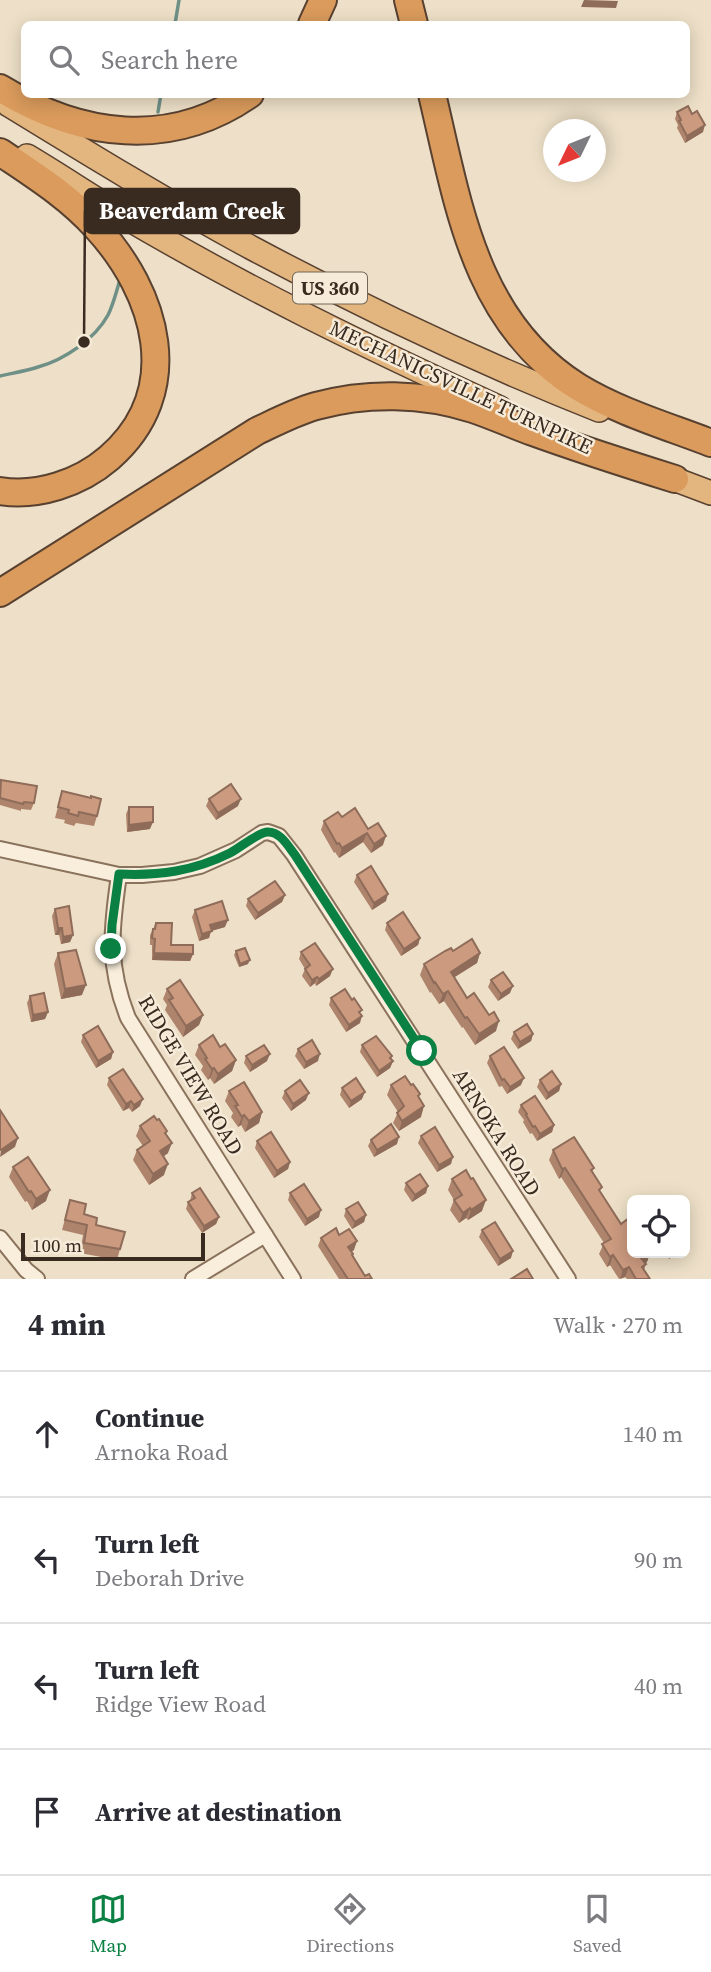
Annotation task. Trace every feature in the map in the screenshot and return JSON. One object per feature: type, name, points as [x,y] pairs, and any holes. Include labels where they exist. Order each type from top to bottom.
[{"type":"highway","points":[[313,21],[323,0]]},
{"type":"highway","points":[[408,0],[413,21]]},
{"type":"highway","points":[[0,88],[60,118],[97,128],[131,132],[154,131],[188,124],[216,114],[243,98]]},
{"type":"highway","points":[[433,98],[469,241],[481,272],[514,328],[550,366],[580,388],[614,405],[711,443]]},
{"type":"highway","name":"MECHANICSVILLE TURNPIKE","points":[[0,100],[139,184],[310,279],[436,340],[596,409],[711,453]]},
{"type":"highway","name":"MECHANICSVILLE TURNPIKE","points":[[0,140],[178,247],[363,344],[593,448],[711,493]]},
{"type":"highway","points":[[0,152],[58,191],[113,245],[139,290],[155,335],[156,348],[156,368],[148,402],[138,424],[117,451],[86,475],[67,483],[27,492],[0,491]]},
{"type":"highway","points":[[0,593],[257,431],[304,410],[340,400],[390,396],[449,402],[675,479]]},
{"type":"street","name":"ARNOKA ROAD","points":[[119,874],[174,872],[200,866],[236,850],[262,833],[279,835],[295,855],[568,1279]]},
{"type":"street","points":[[0,849],[119,874]]},
{"type":"street","name":"RIDGE VIEW ROAD","points":[[119,874],[111,949],[114,976],[128,1018],[293,1279]]},
{"type":"street","points":[[193,1279],[265,1235]]},
{"type":"street","points":[[0,1238],[26,1270],[37,1279]]},
{"type":"building","points":[[688,106],[692,114],[697,111],[705,125],[687,136],[677,112]]},
{"type":"building","points":[[1,780],[37,786],[34,803],[23,804],[0,798]]},
{"type":"building","points":[[231,784],[241,799],[218,813],[209,799]]},
{"type":"building","points":[[62,791],[101,799],[97,816],[79,812],[78,816],[58,807]]},
{"type":"building","points":[[129,807],[153,807],[153,822],[129,825]]},
{"type":"building","points":[[355,808],[368,829],[378,823],[386,836],[374,844],[367,833],[342,848],[324,821],[338,812],[342,817]]},
{"type":"building","points":[[371,866],[388,894],[374,903],[357,875]]},
{"type":"building","points":[[275,881],[285,895],[258,913],[248,899]]},
{"type":"building","points":[[222,901],[228,920],[210,925],[212,931],[202,934],[195,910]]},
{"type":"building","points":[[69,906],[73,935],[63,937],[62,928],[58,928],[55,909]]},
{"type":"building","points":[[403,912],[420,938],[404,949],[387,923]]},
{"type":"building","points":[[156,923],[172,923],[171,945],[193,945],[193,954],[154,953],[155,939],[152,938]]},
{"type":"building","points":[[472,939],[480,953],[451,972],[467,998],[474,993],[489,1015],[494,1012],[499,1021],[479,1034],[448,991],[443,994],[434,983],[424,964]]},
{"type":"building","points":[[315,943],[333,969],[319,979],[317,977],[312,980],[305,969],[310,965],[301,952]]},
{"type":"building","points":[[245,948],[250,960],[240,964],[236,951]]},
{"type":"building","points":[[76,950],[86,985],[65,989],[58,953]]},
{"type":"building","points":[[503,972],[513,986],[501,994],[491,980]]},
{"type":"building","points":[[180,980],[203,1015],[186,1026],[169,1000],[173,998],[167,989]]},
{"type":"building","points":[[345,989],[362,1010],[359,1012],[362,1016],[349,1025],[331,998]]},
{"type":"building","points":[[44,993],[48,1012],[33,1015],[30,996]]},
{"type":"building","points":[[527,1024],[533,1034],[520,1042],[514,1032]]},
{"type":"building","points":[[98,1026],[113,1052],[98,1061],[83,1035]]},
{"type":"building","points":[[213,1035],[220,1047],[225,1044],[236,1060],[218,1074],[205,1059],[207,1058],[199,1045]]},
{"type":"building","points":[[376,1036],[393,1061],[379,1071],[362,1045]]},
{"type":"building","points":[[312,1040],[320,1054],[306,1062],[298,1049]]},
{"type":"building","points":[[264,1045],[270,1054],[252,1065],[246,1056]]},
{"type":"building","points":[[504,1047],[524,1078],[510,1087],[502,1080],[490,1056]]},
{"type":"building","points":[[123,1069],[143,1099],[134,1105],[131,1101],[126,1104],[109,1078]]},
{"type":"building","points":[[552,1071],[561,1084],[548,1093],[540,1080]]},
{"type":"building","points":[[405,1076],[420,1094],[418,1096],[424,1106],[402,1121],[397,1113],[404,1106],[391,1085]]},
{"type":"building","points":[[356,1078],[365,1092],[351,1101],[342,1088]]},
{"type":"building","points":[[300,1080],[309,1093],[293,1104],[285,1091]]},
{"type":"building","points":[[244,1082],[262,1112],[249,1121],[244,1115],[242,1117],[229,1091]]},
{"type":"building","points":[[535,1096],[554,1125],[540,1134],[521,1105]]},
{"type":"building","points":[[0,1110],[18,1138],[1,1150],[0,1149]]},
{"type":"building","points":[[154,1116],[167,1131],[165,1133],[172,1143],[160,1151],[168,1164],[153,1174],[137,1150],[150,1141],[140,1126]]},
{"type":"building","points":[[391,1124],[399,1137],[377,1150],[371,1140]]},
{"type":"building","points":[[435,1127],[453,1157],[439,1165],[421,1136]]},
{"type":"building","points":[[271,1132],[290,1162],[277,1171],[257,1141]]},
{"type":"building","points":[[574,1137],[594,1168],[591,1170],[602,1187],[599,1190],[621,1224],[627,1220],[627,1258],[641,1258],[646,1264],[642,1267],[650,1279],[636,1279],[629,1267],[623,1270],[613,1255],[610,1257],[602,1244],[611,1239],[565,1168],[562,1169],[553,1150]]},
{"type":"building","points":[[28,1157],[50,1190],[36,1199],[13,1167]]},
{"type":"building","points":[[466,1170],[486,1200],[463,1213],[454,1200],[462,1195],[452,1179]]},
{"type":"building","points":[[420,1174],[428,1186],[415,1195],[406,1183]]},
{"type":"building","points":[[304,1184],[321,1210],[307,1219],[290,1193]]},
{"type":"building","points":[[200,1188],[219,1217],[204,1226],[188,1202],[195,1198],[192,1193]]},
{"type":"building","points":[[70,1200],[86,1204],[84,1214],[97,1218],[96,1225],[125,1232],[120,1249],[84,1243],[87,1225],[65,1220]]},
{"type":"building","points":[[358,1202],[366,1215],[355,1222],[346,1209]]},
{"type":"building","points":[[495,1222],[513,1251],[500,1259],[482,1230]]},
{"type":"building","points":[[336,1228],[339,1235],[349,1229],[357,1241],[348,1247],[365,1276],[369,1274],[372,1279],[348,1279],[321,1238]]},
{"type":"building","points":[[527,1269],[533,1279],[511,1279]]},
{"type":"waterway","points":[[176,21],[179,0]]},
{"type":"waterway","points":[[158,112],[160,98]]},
{"type":"waterway","points":[[0,376],[48,364],[87,340],[108,315],[119,283]]},
{"type":"place","name":"Beaverdam Creek","points":[[84,342]]},
{"type":"route","points":[[111,949],[119,874],[174,872],[200,866],[236,850],[262,833],[275,833],[295,855],[422,1051]]}]
